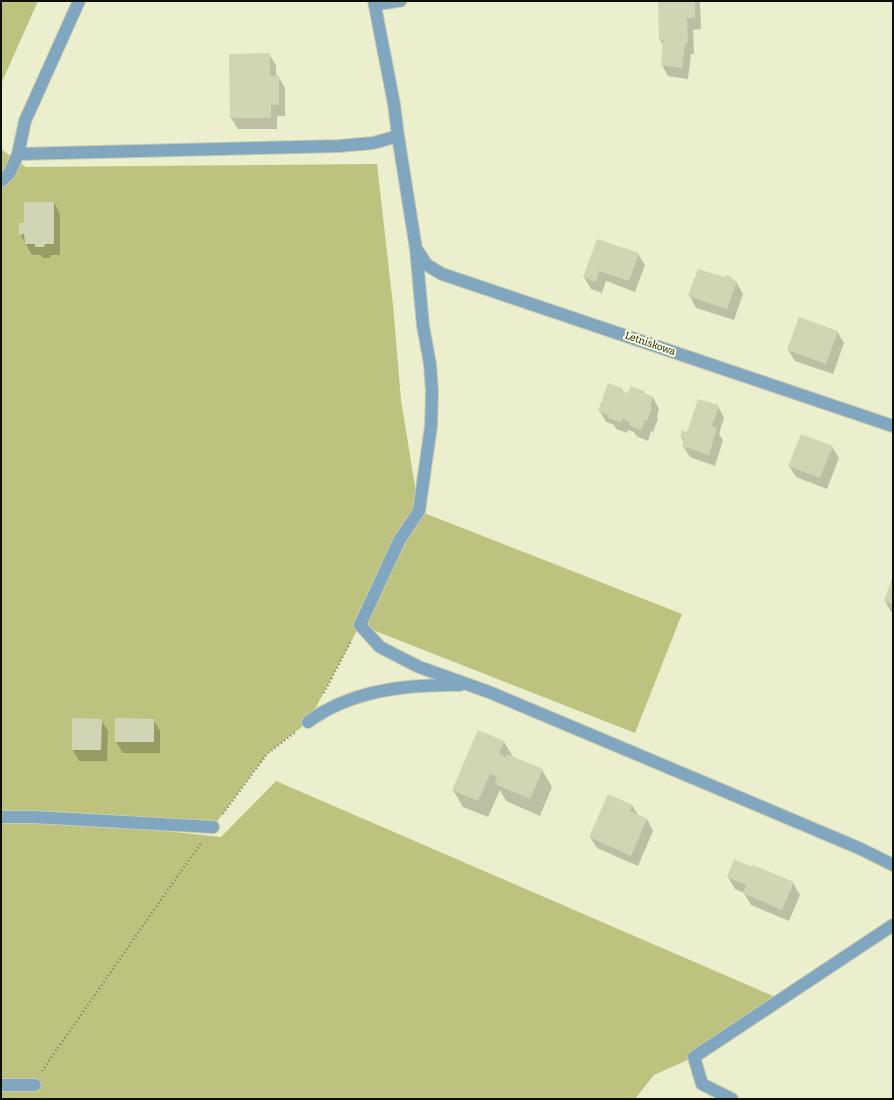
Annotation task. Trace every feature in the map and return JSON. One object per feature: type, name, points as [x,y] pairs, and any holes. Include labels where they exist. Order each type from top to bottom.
[{"type":"street","points":[[1,181],[9,174],[18,154],[25,121],[80,1]]},
{"type":"street","points":[[374,3],[394,104],[416,250],[423,326],[430,364],[432,391],[431,426],[419,511],[400,539],[360,625],[380,647],[419,667],[489,692],[861,849],[893,865]]},
{"type":"street","points":[[18,154],[339,146],[373,143],[398,136]]},
{"type":"street","name":"Letniskowa","points":[[416,250],[427,265],[442,274],[893,426]]},
{"type":"street","points":[[308,722],[332,707],[372,693],[421,686],[469,686]]},
{"type":"street","points":[[1,817],[34,817],[213,827]]},
{"type":"street","points":[[732,1099],[702,1084],[694,1057],[893,924]]},
{"type":"street","points":[[1,1085],[35,1085]]},
{"type":"lane","points":[[374,3],[401,1]]},
{"type":"path","points":[[323,694],[360,625]]},
{"type":"path","points":[[35,1085],[50,1059],[172,884],[267,754],[308,722]]},
{"type":"green space","points":[[1,1],[38,1],[1,84]]},
{"type":"green space","points":[[1,149],[26,167],[377,164],[393,305],[401,400],[419,511],[682,614],[635,733],[360,625],[308,722],[267,754],[213,827],[45,818],[221,837],[276,781],[780,999],[694,1057],[654,1075],[635,1099],[1,1099]]},
{"type":"building","points":[[658,1],[695,1],[695,18],[687,18],[688,43],[685,43],[682,68],[661,65],[663,40],[659,40]]},
{"type":"building","points":[[270,53],[270,76],[279,75],[279,105],[271,105],[271,118],[230,118],[229,54]]},
{"type":"building","points":[[24,202],[54,202],[54,244],[45,244],[44,247],[35,247],[35,244],[25,244],[24,234],[19,235],[19,223],[24,223]]},
{"type":"building","points":[[597,239],[639,253],[629,281],[599,271],[596,282],[583,277]]},
{"type":"building","points":[[698,269],[724,277],[727,275],[733,280],[737,281],[727,309],[688,296]]},
{"type":"building","points":[[799,317],[838,331],[826,364],[787,350]]},
{"type":"building","points":[[608,383],[622,388],[621,391],[628,393],[631,386],[644,391],[644,393],[653,397],[650,406],[652,407],[647,421],[645,420],[641,430],[629,425],[630,422],[622,419],[621,422],[608,418],[609,415],[598,411]]},
{"type":"building","points":[[698,399],[719,405],[712,426],[717,428],[709,455],[682,446],[685,438],[680,437],[682,430],[687,432]]},
{"type":"building","points":[[801,434],[833,446],[820,478],[788,466]]},
{"type":"building","points":[[893,578],[893,604],[884,601]]},
{"type":"building","points":[[72,718],[102,719],[101,750],[72,750]]},
{"type":"building","points":[[115,718],[154,719],[154,742],[115,742]]},
{"type":"building","points":[[478,730],[504,741],[499,754],[506,757],[507,754],[543,769],[530,799],[495,784],[497,777],[490,774],[478,801],[452,790]]},
{"type":"building","points":[[608,794],[633,805],[630,811],[647,819],[631,856],[589,837]]},
{"type":"building","points":[[734,859],[794,882],[782,910],[743,893],[746,885],[727,877]]}]
